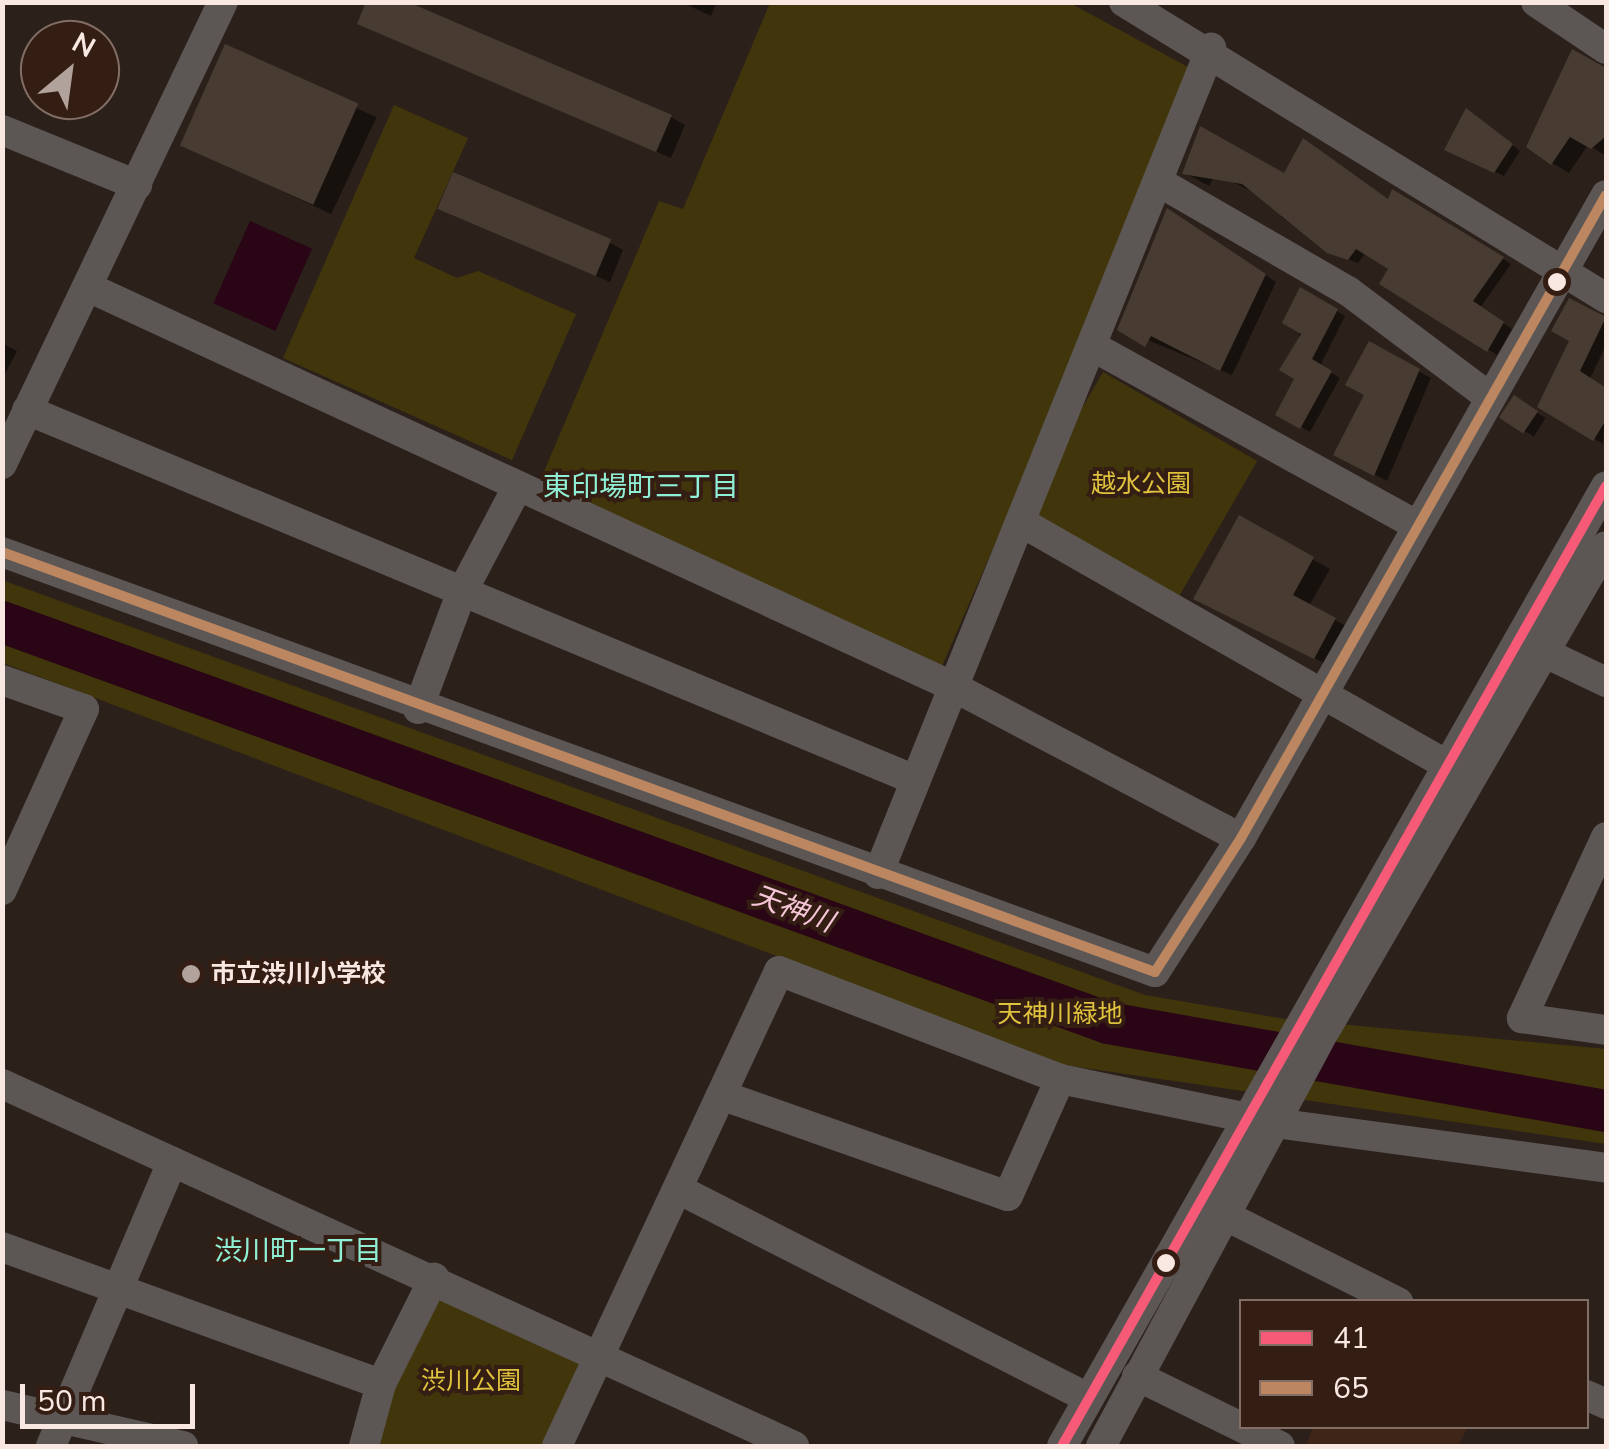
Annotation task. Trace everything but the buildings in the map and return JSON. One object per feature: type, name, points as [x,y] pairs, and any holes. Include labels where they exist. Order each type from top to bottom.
[{"type":"street","points":[[2,464],[90,288],[223,2]]},
{"type":"street","points":[[1124,2],[1156,9],[1211,48],[1606,298]]},
{"type":"street","points":[[1536,2],[1606,49]]},
{"type":"street","points":[[878,874],[1211,48]]},
{"type":"street","points":[[2,130],[136,184]]},
{"type":"street","points":[[1159,182],[1348,291],[1488,396]]},
{"type":"street","points":[[2,552],[418,709],[1155,972],[1241,838],[1412,523],[1606,194]]},
{"type":"street","points":[[90,288],[954,687],[1241,838]]},
{"type":"street","points":[[1092,346],[1412,523]]},
{"type":"street","points":[[27,410],[914,780]]},
{"type":"street","points":[[1062,1446],[1442,762],[1606,486]]},
{"type":"street","points":[[418,709],[461,594],[517,488]]},
{"type":"street","points":[[1021,522],[1442,762]]},
{"type":"street","points":[[1101,1446],[1326,1029],[1541,651],[1606,546]]},
{"type":"street","points":[[1541,651],[1606,682]]},
{"type":"street","points":[[2,680],[84,709],[2,890]]},
{"type":"street","points":[[1606,837],[1522,1018],[1606,1030]]},
{"type":"street","points":[[558,1446],[779,971],[1060,1078],[1250,1103]]},
{"type":"street","points":[[721,1095],[1008,1196],[1060,1078]]},
{"type":"street","points":[[2,1084],[434,1278],[794,1446]]},
{"type":"street","points":[[1275,1123],[1606,1168]]},
{"type":"street","points":[[57,1433],[172,1162]]},
{"type":"street","points":[[678,1189],[1089,1398]]},
{"type":"street","points":[[1224,1215],[1392,1299]]},
{"type":"street","points":[[2,1246],[382,1384]]},
{"type":"street","points":[[364,1446],[382,1384],[434,1278]]},
{"type":"street","points":[[1137,1376],[1239,1426]]},
{"type":"street","points":[[2,1405],[57,1433],[183,1446]]},
{"type":"street","points":[[1245,1429],[1280,1446]]},
{"type":"shaded area","points":[[250,221],[312,249],[276,331],[213,303]]},
{"type":"shaded area","points":[[1312,1429],[1467,1429],[1458,1446],[1306,1446]]},
{"type":"green space","points":[[770,3],[1070,3],[1199,73],[942,666],[540,481],[659,201],[683,209]]},
{"type":"green space","points":[[394,105],[468,138],[414,258],[457,278],[478,271],[576,314],[512,460],[283,358]]},
{"type":"green space","name":"越水公園","points":[[1103,372],[1257,461],[1178,598],[1024,509]]},
{"type":"green space","name":"天神川緑地","points":[[2,580],[1145,995],[1285,1019],[1606,1049],[1606,1144],[1064,1065],[3,663]]},
{"type":"green space","name":"渋川公園","points":[[441,1293],[584,1358],[544,1446],[375,1446],[391,1389]]},
{"type":"waterway","name":"天神川","points":[[2,622],[1108,1023],[1606,1111]]},
{"type":"transit line","name":"65","points":[[2,552],[1155,972],[1241,838],[1606,195]]},
{"type":"transit line","name":"41","points":[[1062,1446],[1606,486]]},
{"type":"place","name":"市立渋川小学校","points":[[191,974]]},
{"type":"district","name":"東印場町三丁目","points":[[641,487]]},
{"type":"district","name":"渋川町一丁目","points":[[298,1251]]}]
